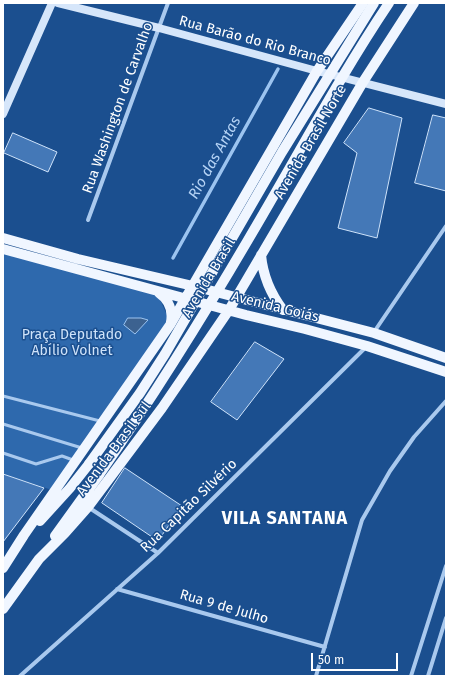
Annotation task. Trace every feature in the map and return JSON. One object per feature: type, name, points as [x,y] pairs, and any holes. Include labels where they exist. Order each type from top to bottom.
[{"type":"main road","points":[[3,114],[52,3]]},
{"type":"main road","name":"Rua Barão do Rio Branco","points":[[58,3],[160,28],[317,71],[446,104]]},
{"type":"main road","points":[[193,286],[317,71],[363,3]]},
{"type":"main road","name":"Avenida Brasil","points":[[24,536],[57,504],[89,464],[112,433],[165,354],[271,171],[374,3]]},
{"type":"main road","name":"Avenida Brasil","points":[[39,559],[99,475],[163,380],[248,241],[354,57],[390,3]]},
{"type":"main road","name":"Avenida Brasil Norte","points":[[237,298],[363,82],[414,3]]},
{"type":"main road","name":"Avenida Goiás","points":[[3,238],[78,259],[193,286],[374,333],[446,358]]},
{"type":"main road","name":"Avenida Goiás","points":[[3,249],[158,292],[367,346],[446,372]]},
{"type":"main road","points":[[261,255],[264,276],[268,286],[283,310]]},
{"type":"main road","name":"Avenida Brasil Sul","points":[[3,568],[75,461],[170,325],[193,286]]},
{"type":"main road","points":[[158,292],[163,296],[170,307],[172,313],[170,325]]},
{"type":"main road","name":"Avenida Brasil Sul","points":[[3,609],[39,559],[88,507],[162,408],[237,298]]},
{"type":"street","name":"Rua Washington de Carvalho","points":[[88,220],[168,3]]},
{"type":"street","points":[[374,333],[446,226]]},
{"type":"street","name":"Rua Capitão Silvério","points":[[20,676],[158,553],[367,346]]},
{"type":"street","points":[[316,676],[362,520],[390,471],[410,443],[446,401]]},
{"type":"street","points":[[88,507],[158,553]]},
{"type":"street","points":[[411,676],[446,566]]},
{"type":"street","name":"Rua 9 de Julho","points":[[117,589],[325,647]]},
{"type":"street","points":[[428,676],[446,618]]},
{"type":"lane","points":[[3,396],[104,421]]},
{"type":"lane","points":[[3,424],[84,449]]},
{"type":"lane","points":[[3,453],[36,464],[62,456],[75,461]]},
{"type":"green space","name":"Praça Deputado Abílio Volnet","points":[[3,251],[158,295],[170,322],[55,491],[3,474]]},
{"type":"shaded area","points":[[128,318],[141,318],[148,320],[135,334],[124,325]]},
{"type":"building","points":[[369,108],[402,118],[377,238],[338,228],[357,153],[344,143]]},
{"type":"building","points":[[433,115],[446,118],[446,191],[415,183]]},
{"type":"building","points":[[13,133],[57,152],[48,172],[4,153]]},
{"type":"building","points":[[255,342],[284,359],[237,420],[211,402]]},
{"type":"building","points":[[125,468],[182,506],[158,541],[102,503]]},
{"type":"building","points":[[3,474],[44,488],[3,542]]},
{"type":"waterway","name":"Rio das Antas","points":[[173,258],[278,69]]},
{"type":"district","name":"VILA SANTANA","points":[[285,519]]}]
